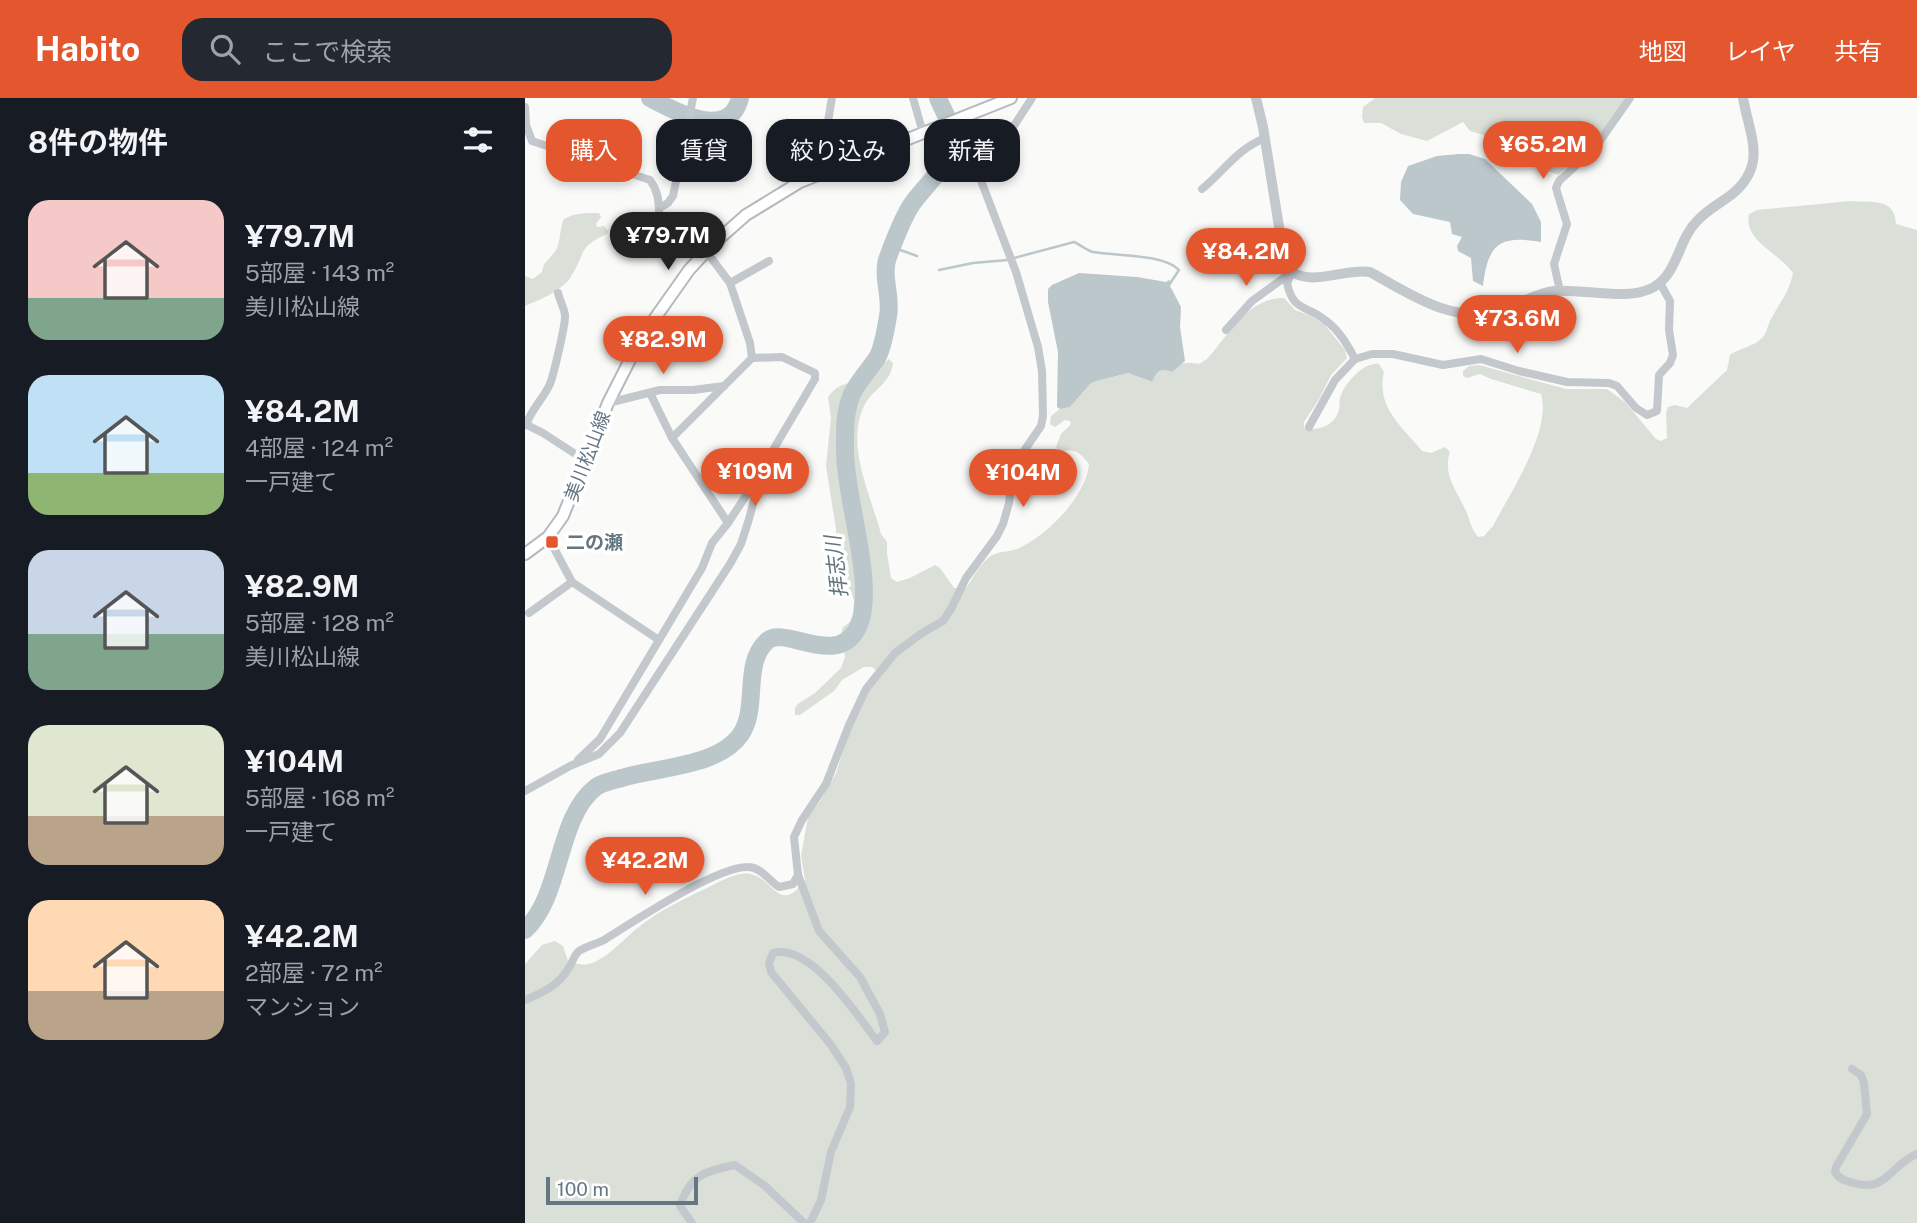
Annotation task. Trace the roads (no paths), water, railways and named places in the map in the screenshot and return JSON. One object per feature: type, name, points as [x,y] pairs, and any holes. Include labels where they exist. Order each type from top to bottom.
[{"type":"main road","name":"美川松山線","points":[[910,138],[1011,98]]},
{"type":"main road","name":"美川松山線","points":[[525,554],[548,537],[566,510],[608,403],[641,338],[689,270],[746,215],[800,182]]},
{"type":"street","points":[[828,119],[832,98]]},
{"type":"street","points":[[913,98],[923,133]]},
{"type":"street","points":[[810,1223],[821,1200],[831,1152],[849,1107],[851,1084],[846,1068],[831,1045],[771,972],[769,963],[773,953],[781,950],[800,956],[829,981],[877,1041],[885,1032],[880,1014],[860,977],[819,931],[798,875],[794,837],[830,776],[866,689],[895,653],[943,621],[966,578],[1003,524],[1009,503],[1013,467],[1041,426],[1044,416],[1038,347],[1016,272],[980,178],[1032,98]]},
{"type":"street","points":[[1256,98],[1284,258],[1292,272],[1307,278],[1359,270],[1370,272],[1442,309],[1467,314],[1501,311],[1542,293],[1560,290],[1637,293],[1660,283],[1673,267],[1684,240],[1696,221],[1730,196],[1749,175],[1755,153],[1743,98]]},
{"type":"street","points":[[1560,290],[1554,264],[1567,224],[1556,188],[1559,181],[1595,148],[1630,98]]},
{"type":"street","points":[[661,208],[673,196],[693,101]]},
{"type":"street","points":[[525,107],[528,134],[532,141],[590,162],[643,176],[655,187],[661,208],[659,223],[667,233],[691,231],[709,248],[730,284],[750,343],[752,358]]},
{"type":"street","points":[[1202,189],[1218,176],[1228,162],[1253,143],[1265,138]]},
{"type":"street","points":[[730,284],[769,261]]},
{"type":"street","points":[[1226,330],[1252,301],[1292,272]]},
{"type":"street","points":[[1292,272],[1287,284],[1297,305],[1321,316],[1336,329],[1355,359]]},
{"type":"street","points":[[1309,427],[1335,380],[1355,359],[1372,354],[1393,354],[1443,365],[1481,359],[1567,382],[1609,383],[1617,386],[1643,413],[1653,414],[1659,404],[1659,375],[1671,363],[1673,355],[1669,330],[1670,301],[1660,283]]},
{"type":"street","points":[[558,293],[565,313],[565,323],[555,371],[550,385],[529,414],[526,425],[544,433],[586,461]]},
{"type":"street","points":[[570,766],[600,739],[702,568],[712,544],[760,475],[815,379],[815,373],[782,357],[752,358],[671,439]]},
{"type":"street","points":[[608,403],[660,390],[724,386]]},
{"type":"street","points":[[650,393],[671,439],[728,523]]},
{"type":"street","points":[[525,778],[529,789],[570,766],[599,754],[611,744],[741,544],[760,475]]},
{"type":"street","points":[[548,537],[572,582],[659,640]]},
{"type":"street","points":[[529,613],[572,582]]},
{"type":"street","points":[[525,1000],[545,992],[569,969],[580,950],[601,942],[670,899],[713,878],[740,867],[750,867],[758,869],[779,887],[793,884],[798,875]]},
{"type":"street","points":[[1852,1069],[1861,1075],[1864,1083],[1867,1114],[1836,1167],[1837,1176],[1857,1184],[1876,1185],[1901,1163],[1917,1154]]},
{"type":"street","points":[[692,1223],[680,1206],[685,1191],[696,1177],[714,1169],[735,1165],[765,1186],[804,1223]]},
{"type":"waterway","points":[[650,98],[686,115],[713,121],[725,118],[734,111],[740,98]]},
{"type":"waterway","name":"拝志川","points":[[525,930],[547,897],[573,817],[596,787],[612,780],[703,760],[731,745],[746,723],[755,661],[759,650],[767,641],[775,637],[824,646],[837,645],[848,640],[857,629],[863,612],[864,592],[859,544],[846,472],[846,415],[852,394],[877,358],[883,343],[889,309],[886,264],[895,238],[910,207],[949,155],[952,133],[938,98]]},
{"type":"waterway","points":[[1014,258],[1074,242],[1093,252],[1151,258],[1172,265],[1179,270],[1171,282]]},
{"type":"waterway","points":[[892,247],[917,256]]},
{"type":"waterway","points":[[939,270],[1008,260]]},
{"type":"place","name":"二の瀬","points":[[552,542]]}]
